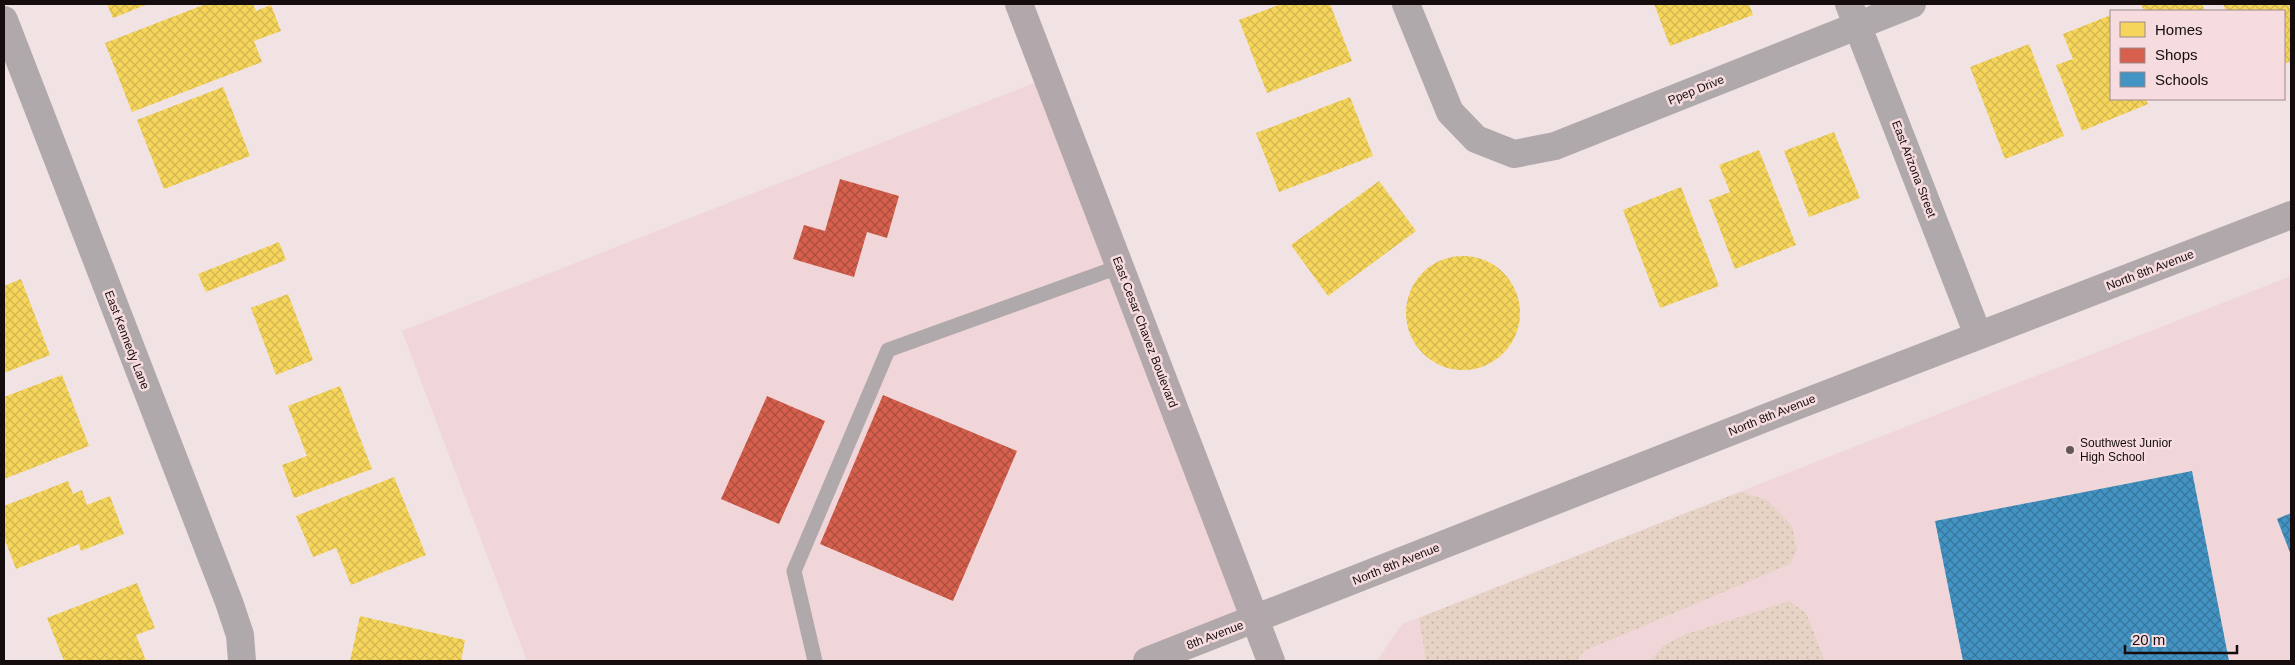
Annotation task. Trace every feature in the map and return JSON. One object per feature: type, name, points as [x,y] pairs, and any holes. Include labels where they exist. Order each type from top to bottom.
[{"type":"highway","name":"East Cesar Chavez Boulevard","points":[[1020,4],[1271,661]]},
{"type":"main road","name":"North 8th Avenue","points":[[1255,620],[1978,335],[2291,215]]},
{"type":"main road","name":"8th Avenue","points":[[1147,661],[1255,620]]},
{"type":"street","name":"Ppep Drive","points":[[1406,4],[1450,112],[1476,139],[1514,154],[1555,146],[1853,15],[1912,4]]},
{"type":"street","name":"East Arizona Street","points":[[1853,15],[1978,335]]},
{"type":"street","name":"East Kennedy Lane","points":[[4,20],[229,602],[240,635],[242,661]]},
{"type":"lane","points":[[815,661],[794,571],[888,350],[1120,266]]},
{"type":"shaded area","points":[[1044,79],[1255,619],[1148,661],[527,661],[402,331]]},
{"type":"shaded area","name":"Southwest Junior High School","points":[[2291,276],[2291,661],[1377,661],[1402,624]]},
{"type":"shaded area","points":[[1740,492],[1767,500],[1792,526],[1797,550],[1790,564],[1584,651],[1576,661],[1426,661],[1419,618]]},
{"type":"shaded area","points":[[1789,601],[1806,613],[1825,661],[1650,661],[1663,646],[1684,635]]},
{"type":"building: Homes","points":[[107,4],[148,4],[113,18]]},
{"type":"building: Homes","points":[[206,4],[253,4],[256,11],[271,5],[281,31],[254,41],[262,62],[132,112],[105,43]]},
{"type":"building: Homes","points":[[1281,4],[1330,4],[1352,61],[1267,93],[1239,20]]},
{"type":"building: Homes","points":[[1654,4],[1749,4],[1753,15],[1670,46]]},
{"type":"building: Homes","points":[[2141,4],[2202,4],[2205,10],[2144,10]]},
{"type":"building: Homes","points":[[2223,4],[2291,4],[2291,61],[2285,64],[2285,10],[2226,10]]},
{"type":"building: Homes","points":[[2110,15],[2110,100],[2146,100],[2148,104],[2082,131],[2056,65],[2073,59],[2063,34]]},
{"type":"building: Homes","points":[[2029,44],[2064,136],[2005,159],[1970,67]]},
{"type":"building: Homes","points":[[223,87],[250,156],[164,189],[137,120]]},
{"type":"building: Homes","points":[[1350,97],[1373,156],[1279,192],[1256,133]]},
{"type":"building: Homes","points":[[1834,132],[1860,198],[1809,217],[1784,151]]},
{"type":"building: Homes","points":[[1759,150],[1796,245],[1735,269],[1709,200],[1730,192],[1719,165]]},
{"type":"building: Homes","points":[[1379,181],[1416,231],[1328,296],[1291,245]]},
{"type":"building: Homes","points":[[1681,187],[1719,286],[1660,308],[1623,210]]},
{"type":"building: Homes","points":[[279,242],[286,260],[206,292],[198,274]]},
{"type":"building: Homes","points":[[1463,256],[1485,260],[1503,273],[1516,291],[1520,313],[1516,335],[1503,353],[1485,366],[1463,370],[1441,366],[1423,353],[1410,335],[1406,313],[1410,291],[1423,273],[1441,260]]},
{"type":"building: Homes","points":[[21,279],[50,355],[4,373],[4,286]]},
{"type":"building: Homes","points":[[288,294],[313,360],[276,375],[251,308]]},
{"type":"building: Homes","points":[[62,375],[89,446],[4,479],[4,397]]},
{"type":"building: Homes","points":[[340,386],[372,469],[294,498],[282,465],[307,456],[288,406]]},
{"type":"building: Homes","points":[[394,477],[426,555],[351,585],[336,548],[313,557],[296,516]]},
{"type":"building: Homes","points":[[68,481],[73,494],[82,490],[87,505],[110,496],[124,534],[81,551],[79,544],[16,569],[4,537],[4,506]]},
{"type":"building: Homes","points":[[137,583],[155,628],[136,635],[146,661],[64,661],[47,618]]},
{"type":"building: Homes","points":[[360,616],[465,640],[461,661],[350,661]]},
{"type":"building: Shops","points":[[840,179],[899,196],[887,238],[867,232],[854,277],[793,259],[804,225],[825,231]]},
{"type":"building: Shops","points":[[883,395],[1017,451],[953,601],[820,544]]},
{"type":"building: Shops","points":[[767,396],[825,421],[779,524],[721,499]]},
{"type":"building: Schools","points":[[2192,471],[2229,661],[1963,661],[1935,521]]},
{"type":"building: Schools","points":[[2291,513],[2291,555],[2277,519]]},
{"type":"place","name":"Southwest Junior High School","points":[[2070,450]]}]
